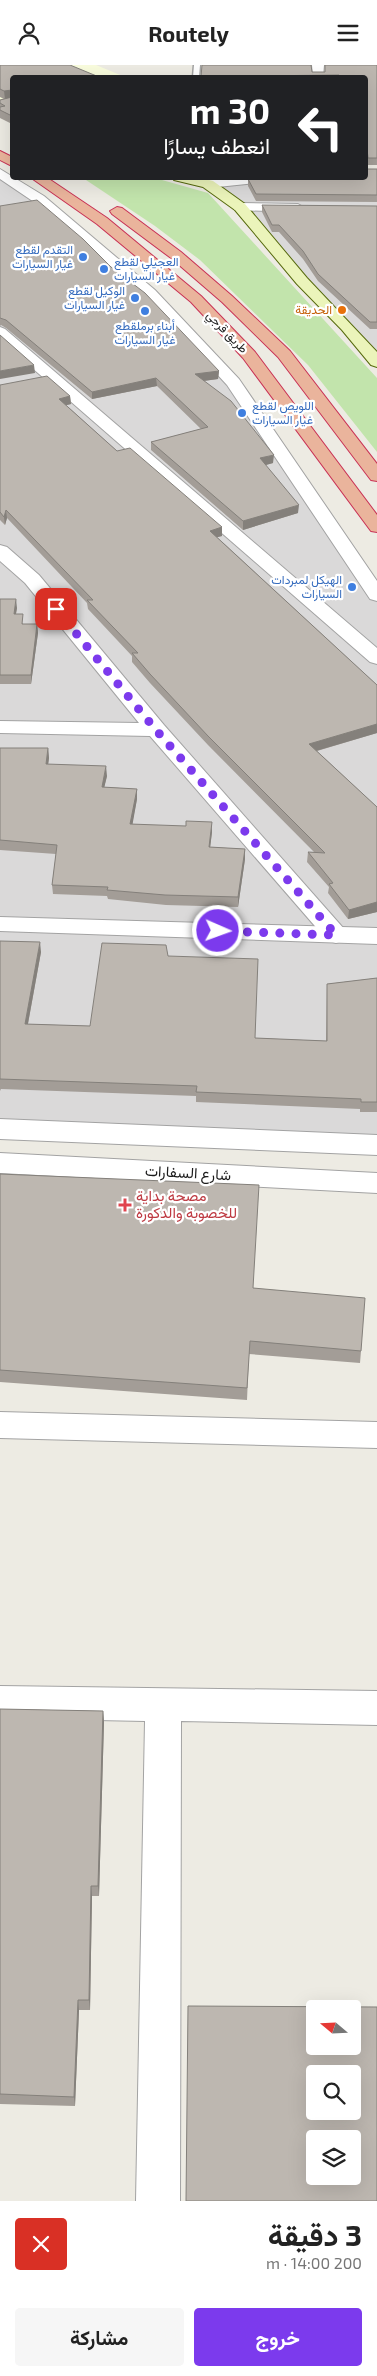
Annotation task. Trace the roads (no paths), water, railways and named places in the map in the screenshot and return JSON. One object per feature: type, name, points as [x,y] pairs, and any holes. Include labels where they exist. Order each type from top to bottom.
[{"type":"highway","name":"طريق قرجي","points":[[40,180],[102,221],[196,299],[250,355],[377,527]]},
{"type":"highway","name":"طريق قرجي","points":[[106,203],[184,261],[284,354],[377,476]]},
{"type":"main road","points":[[194,180],[208,183],[240,207],[302,281],[347,327],[377,362]]},
{"type":"street","points":[[10,180],[39,199],[150,293],[233,382],[377,595]]},
{"type":"street","points":[[208,183],[242,180]]},
{"type":"street","points":[[240,207],[308,207]]},
{"type":"street","points":[[0,331],[377,658]]},
{"type":"street","points":[[36,379],[53,376]]},
{"type":"street","points":[[0,551],[32,579],[156,730],[336,935]]},
{"type":"street","points":[[0,579],[32,579]]},
{"type":"street","points":[[0,727],[156,730]]},
{"type":"street","points":[[0,924],[377,936]]},
{"type":"street","points":[[0,1129],[377,1145]]},
{"type":"street","name":"شارع السفارات","points":[[0,1163],[377,1183]]},
{"type":"street","points":[[0,1425],[377,1435]]},
{"type":"street","points":[[0,1702],[377,1708]]},
{"type":"street","points":[[158,2201],[163,1705]]},
{"type":"place","name":"التقدم لقطع غيار السيارات","points":[[83,257]]},
{"type":"place","name":"العجيلي لقطع غيار السيارات","points":[[104,269]]},
{"type":"place","name":"الوكيل لقطع غيار السيارات","points":[[135,298]]},
{"type":"place","name":"الحديقة","points":[[342,310]]},
{"type":"place","name":"أبناء برملقطع غيار السيارات","points":[[145,311]]},
{"type":"place","name":"اللويص لقطع غيار السيارات","points":[[242,413]]},
{"type":"place","name":"الهيكل لمبردات السيارات","points":[[352,587]]},
{"type":"place","name":"مصحة بداية للخصوبة والدكورة","points":[[125,1205]]}]
